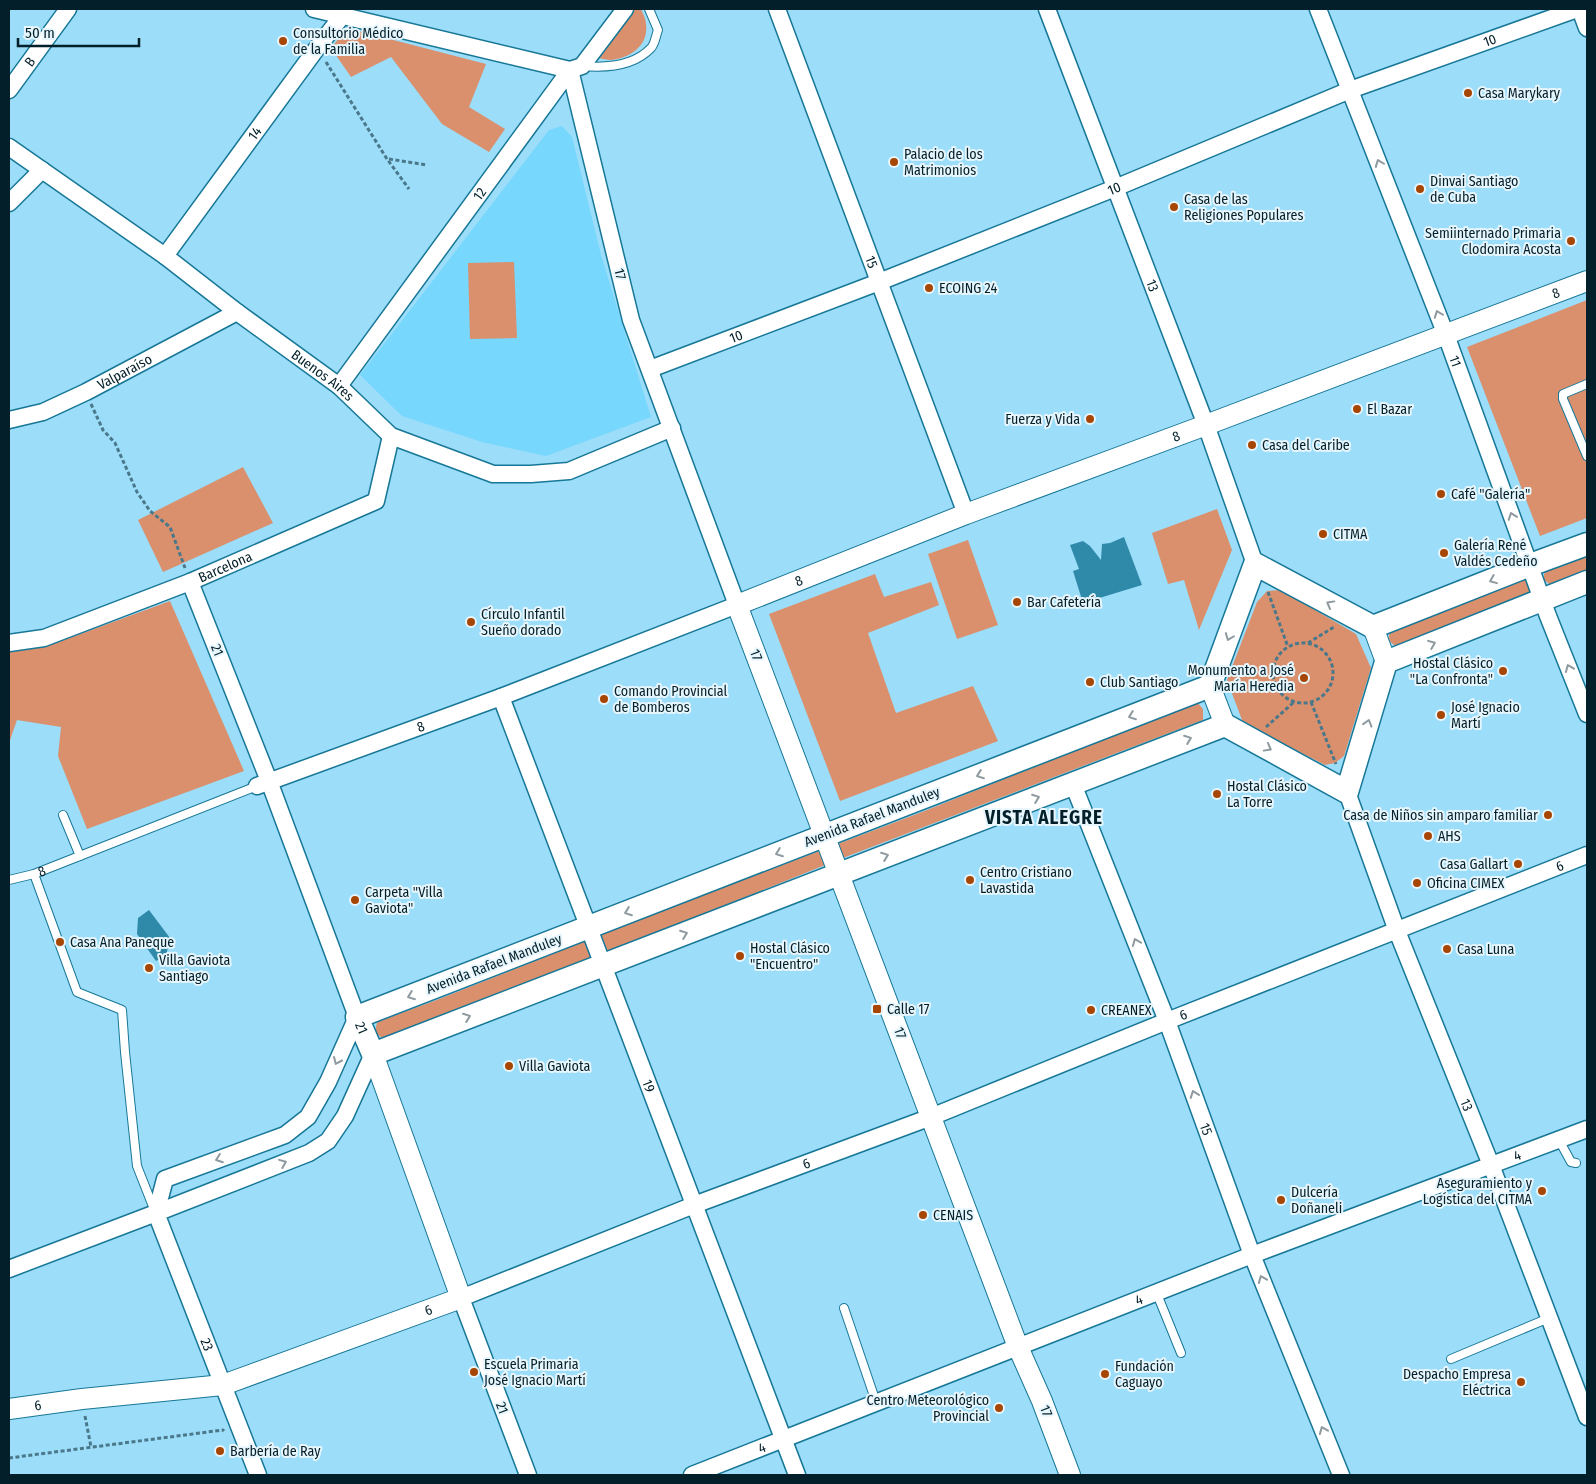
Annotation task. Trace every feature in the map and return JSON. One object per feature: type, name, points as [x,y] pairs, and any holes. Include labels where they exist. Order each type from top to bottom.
[{"type":"main road","points":[[1210,686],[1256,564],[1373,628],[1587,544]]},
{"type":"main road","points":[[373,1054],[1225,725],[1347,792],[1386,662],[1587,582]]},
{"type":"main road","name":"Avenida Rafael Manduley","points":[[357,1017],[1210,686]]},
{"type":"main road","name":"21","points":[[357,1017],[373,1054]]},
{"type":"street","name":"B","points":[[9,90],[68,9]]},
{"type":"street","points":[[314,9],[343,12],[576,68]]},
{"type":"street","name":"12","points":[[339,386],[576,68],[625,9]]},
{"type":"street","name":"15","points":[[778,9],[966,514]]},
{"type":"street","name":"13","points":[[1047,9],[1206,425],[1256,564]]},
{"type":"street","name":"11","points":[[1318,9],[1446,334],[1542,600],[1587,714]]},
{"type":"street","points":[[1578,9],[1587,28]]},
{"type":"street","name":"10","points":[[650,370],[879,282],[1115,188],[1350,90],[1578,9]]},
{"type":"street","name":"14","points":[[165,256],[343,12]]},
{"type":"street","name":"17","points":[[576,68],[631,320],[1018,1347],[1042,1401],[1070,1475]]},
{"type":"street","name":"Buenos Aires","points":[[9,147],[165,256],[237,312],[339,386],[392,436],[493,474],[530,474],[570,471],[672,428]]},
{"type":"street","points":[[9,203],[42,170]]},
{"type":"street","name":"8","points":[[263,784],[501,697],[966,514],[1587,281]]},
{"type":"street","name":"Valparaíso","points":[[9,420],[43,412],[86,392],[237,312]]},
{"type":"street","name":"Barcelona","points":[[9,643],[44,638],[190,582],[376,501],[392,436]]},
{"type":"street","name":"21","points":[[190,582],[263,784],[357,1017]]},
{"type":"street","points":[[1373,628],[1386,662]]},
{"type":"street","points":[[1210,686],[1225,725]]},
{"type":"street","name":"19","points":[[501,697],[783,1440],[798,1475]]},
{"type":"street","name":"15","points":[[1073,784],[1167,1021],[1252,1255],[1341,1475]]},
{"type":"street","name":"13","points":[[1347,792],[1397,930],[1491,1165],[1587,1417]]},
{"type":"street","name":"6","points":[[9,1410],[82,1399],[223,1385],[461,1298],[694,1206],[931,1117],[1167,1021],[1587,856]]},
{"type":"street","points":[[156,1214],[165,1178],[285,1135],[308,1117],[328,1082],[357,1017]]},
{"type":"street","points":[[9,1269],[156,1214],[309,1153],[328,1141],[345,1116],[373,1054]]},
{"type":"street","name":"21","points":[[373,1054],[461,1298],[528,1475]]},
{"type":"street","name":"4","points":[[692,1475],[1157,1294],[1252,1255],[1587,1130]]},
{"type":"street","name":"23","points":[[156,1214],[258,1475]]},
{"type":"lane","points":[[576,68],[601,68],[634,61],[652,47],[658,30],[649,9]]},
{"type":"lane","points":[[1587,384],[1565,392],[1563,399],[1587,456]]},
{"type":"lane","name":"8","points":[[9,880],[34,874],[263,784]]},
{"type":"lane","points":[[63,815],[80,856]]},
{"type":"lane","points":[[34,874],[77,992],[122,1010],[124,1052],[136,1166],[156,1214]]},
{"type":"lane","points":[[1559,1140],[1571,1162],[1576,1163]]},
{"type":"lane","points":[[1157,1294],[1181,1353]]},
{"type":"lane","points":[[844,1308],[876,1402]]},
{"type":"lane","points":[[1451,1359],[1549,1318]]},
{"type":"path","points":[[317,48],[409,189]]},
{"type":"path","points":[[388,159],[427,164]]},
{"type":"path","points":[[86,392],[103,430],[115,442],[137,492],[150,511],[170,527],[190,582]]},
{"type":"path","points":[[1256,564],[1288,647]]},
{"type":"path","points":[[1308,643],[1322,650],[1328,657],[1333,675],[1331,684],[1319,698],[1310,702],[1294,702],[1286,698],[1275,684],[1273,676],[1276,659],[1288,647],[1308,643],[1352,616]]},
{"type":"path","points":[[1252,740],[1294,702]]},
{"type":"path","points":[[1310,702],[1347,792]]},
{"type":"path","points":[[82,1399],[91,1447]]},
{"type":"path","points":[[9,1458],[222,1430],[248,1450]]},
{"type":"shaded area","points":[[634,9],[641,9],[646,20],[645,38],[642,44],[632,53],[618,59],[595,58]]},
{"type":"shaded area","points":[[347,28],[486,64],[469,107],[505,129],[489,152],[442,124],[391,57],[351,77],[331,48]]},
{"type":"shaded area","points":[[562,126],[572,137],[601,255],[651,417],[546,456],[482,442],[402,416],[360,375],[549,130]]},
{"type":"shaded area","points":[[514,262],[517,338],[470,339],[468,263]]},
{"type":"shaded area","points":[[1587,300],[1587,518],[1540,536],[1467,347]]},
{"type":"shaded area","points":[[243,467],[273,523],[163,572],[138,520]]},
{"type":"shaded area","points":[[1217,509],[1232,550],[1199,630],[1184,580],[1168,584],[1152,533]]},
{"type":"shaded area","points":[[1124,537],[1142,585],[1083,603],[1073,571],[1079,569],[1070,545],[1083,541],[1090,546],[1101,560],[1102,544]]},
{"type":"shaded area","points":[[968,540],[998,625],[957,639],[928,554]]},
{"type":"shaded area","points":[[1587,554],[1587,573],[1552,586],[1544,580],[1544,574],[1548,569]]},
{"type":"shaded area","points":[[875,574],[884,597],[931,582],[939,605],[868,633],[896,713],[973,686],[998,741],[840,801],[769,614]]},
{"type":"shaded area","points":[[1525,579],[1531,588],[1528,594],[1397,646],[1390,640],[1390,632]]},
{"type":"shaded area","points":[[1281,590],[1356,634],[1371,668],[1344,756],[1335,763],[1325,765],[1242,720],[1227,680],[1257,602],[1267,591]]},
{"type":"shaded area","points":[[170,601],[244,771],[87,829],[58,756],[61,727],[17,720],[9,743],[9,652],[45,647]]},
{"type":"shaded area","points":[[1197,702],[1203,709],[1203,720],[835,861],[599,956],[384,1039],[375,1033],[377,1022],[922,812]]},
{"type":"shaded area","points":[[149,910],[170,938],[166,956],[156,961],[137,934],[138,918]]},
{"type":"place","name":"Consultorio Médico de la Familia","points":[[283,41]]},
{"type":"place","name":"Casa Marykary","points":[[1468,93]]},
{"type":"place","name":"Palacio de los Matrimonios","points":[[894,162]]},
{"type":"place","name":"Dinvai Santiago de Cuba","points":[[1420,189]]},
{"type":"place","name":"Casa de las Religiones Populares","points":[[1174,207]]},
{"type":"place","name":"Semiinternado Primaria Clodomira Acosta","points":[[1571,241]]},
{"type":"place","name":"ECOING 24","points":[[929,288]]},
{"type":"place","name":"El Bazar","points":[[1357,409]]},
{"type":"place","name":"Fuerza y Vida","points":[[1090,419]]},
{"type":"place","name":"Casa del Caribe","points":[[1252,445]]},
{"type":"place","name":"Café \"Galería\"","points":[[1441,494]]},
{"type":"place","name":"CITMA","points":[[1323,534]]},
{"type":"place","name":"Galería René Valdés Cedeño","points":[[1444,553]]},
{"type":"place","name":"Bar Cafetería","points":[[1017,602]]},
{"type":"place","name":"Círculo Infantil Sueño dorado","points":[[471,622]]},
{"type":"place","name":"Hostal Clásico \"La Confronta\"","points":[[1503,671]]},
{"type":"place","name":"Monumento a José María Heredia","points":[[1304,678]]},
{"type":"place","name":"Club Santiago","points":[[1090,682]]},
{"type":"place","name":"Comando Provincial de Bomberos","points":[[604,699]]},
{"type":"place","name":"José Ignacio Martí","points":[[1441,715]]},
{"type":"place","name":"Hostal Clásico La Torre","points":[[1217,794]]},
{"type":"place","name":"Casa de Niños sin amparo familiar","points":[[1548,815]]},
{"type":"place","name":"AHS","points":[[1428,836]]},
{"type":"place","name":"Casa Gallart","points":[[1518,864]]},
{"type":"place","name":"Centro Cristiano Lavastida","points":[[970,880]]},
{"type":"place","name":"Oficina CIMEX","points":[[1417,883]]},
{"type":"place","name":"Carpeta \"Villa Gaviota\"","points":[[355,900]]},
{"type":"place","name":"Casa Ana Paneque","points":[[60,942]]},
{"type":"place","name":"Casa Luna","points":[[1447,949]]},
{"type":"place","name":"Hostal Clásico \"Encuentro\"","points":[[740,956]]},
{"type":"place","name":"Villa Gaviota Santiago","points":[[149,968]]},
{"type":"place","name":"Calle 17","points":[[877,1009]]},
{"type":"place","name":"CREANEX","points":[[1091,1010]]},
{"type":"place","name":"Villa Gaviota","points":[[509,1066]]},
{"type":"place","name":"Aseguramiento y Logística del CITMA","points":[[1542,1191]]},
{"type":"place","name":"Dulcería Doñaneli","points":[[1281,1200]]},
{"type":"place","name":"CENAIS","points":[[923,1215]]},
{"type":"place","name":"Escuela Primaria José Ignacio Martí","points":[[474,1372]]},
{"type":"place","name":"Fundación Caguayo","points":[[1105,1374]]},
{"type":"place","name":"Despacho Empresa Eléctrica","points":[[1521,1382]]},
{"type":"place","name":"Centro Meteorológico Provincial","points":[[999,1408]]},
{"type":"place","name":"Barbería de Ray","points":[[220,1451]]},
{"type":"district","name":"VISTA ALEGRE","points":[[1044,817]]}]
